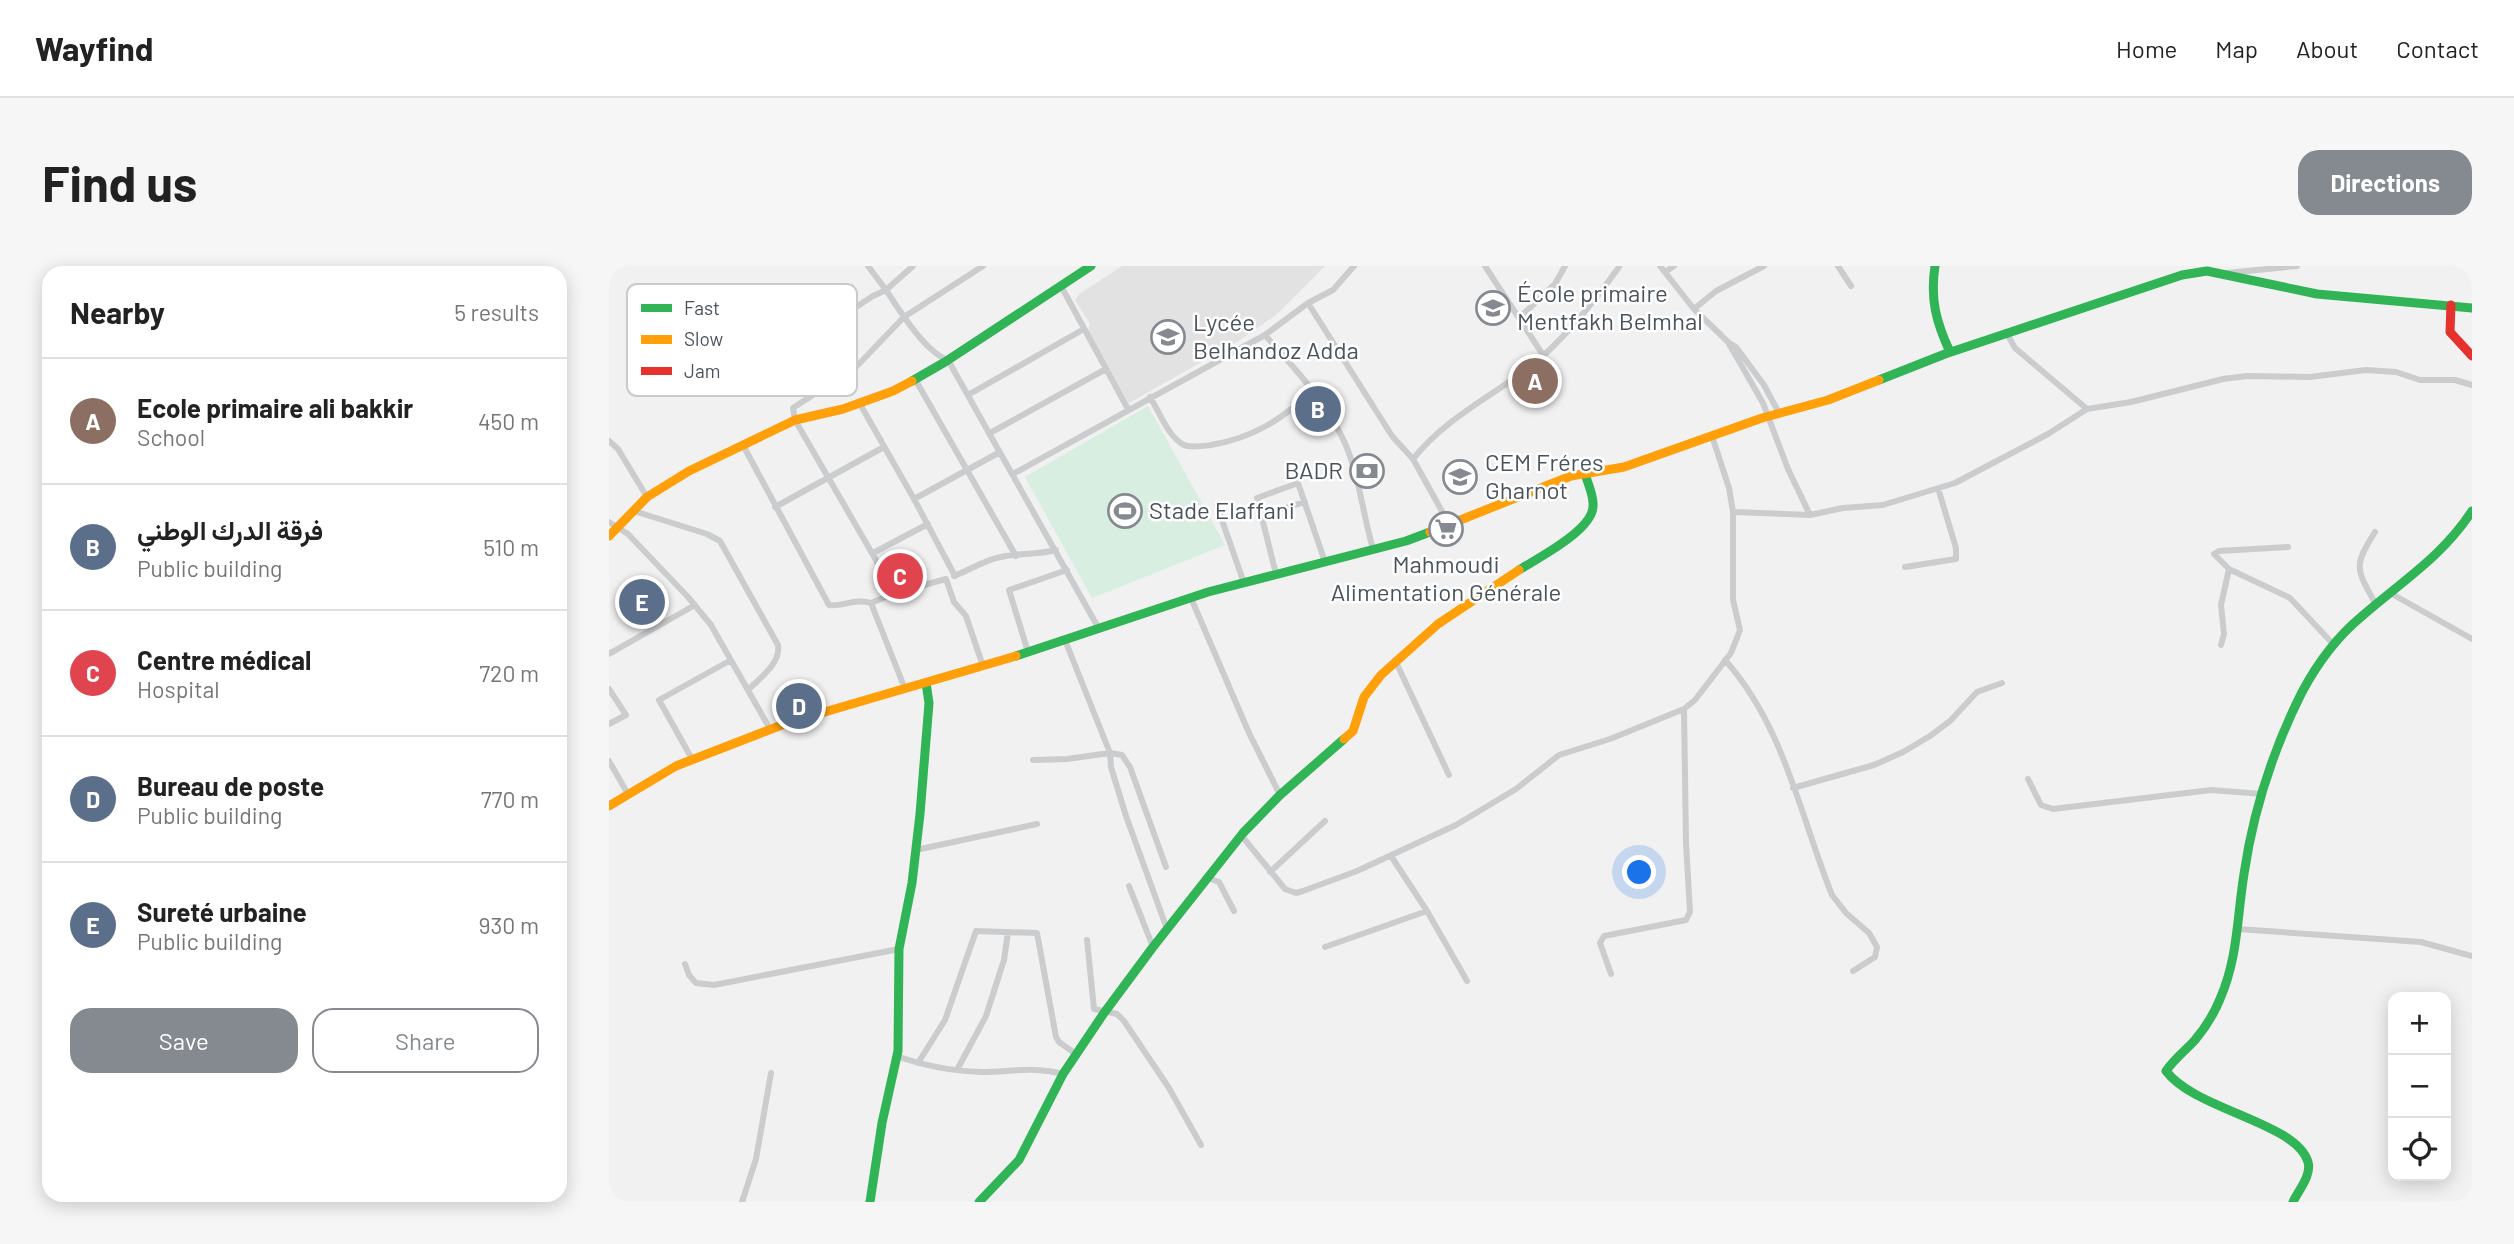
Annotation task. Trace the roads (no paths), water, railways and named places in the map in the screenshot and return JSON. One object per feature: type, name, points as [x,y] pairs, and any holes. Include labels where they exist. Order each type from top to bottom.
[{"type":"main road","points":[[609,537],[613,525],[634,511],[647,497],[688,471],[795,420],[860,404],[893,391],[948,360],[1091,266]]},
{"type":"main road","points":[[1935,266],[1932,310],[1950,352]]},
{"type":"main road","points":[[609,806],[692,759],[770,729],[1028,652],[1191,598],[1406,541],[1545,485],[1624,467],[1769,416],[1828,400],[1950,352],[2182,275],[2206,269],[2243,280],[2317,294],[2472,308]]},
{"type":"main road","points":[[2451,306],[2450,332],[2472,356]]},
{"type":"main road","points":[[979,1202],[1019,1160],[1063,1074],[1153,947],[1241,835],[1280,795],[1353,732],[1364,697],[1395,660],[1438,624],[1590,521],[1594,504],[1585,474]]},
{"type":"main road","points":[[2293,1202],[2308,1170],[2307,1160],[2298,1149],[2271,1130],[2201,1098],[2171,1080],[2166,1071],[2196,1039],[2213,1014],[2230,973],[2244,873],[2262,794],[2301,696],[2318,664],[2376,605],[2438,556],[2462,528],[2472,510]]},
{"type":"main road","points":[[870,1202],[881,1123],[897,1056],[899,949],[916,850],[929,703],[926,683]]},
{"type":"street","points":[[868,266],[904,317],[939,357],[948,360],[1099,629]]},
{"type":"street","points":[[857,307],[886,290],[913,266]]},
{"type":"street","points":[[857,366],[904,317],[982,266]]},
{"type":"street","points":[[1013,474],[1265,335],[1308,303],[1333,290],[1354,266]]},
{"type":"street","points":[[1485,266],[1543,355]]},
{"type":"street","points":[[1519,318],[1555,284],[1565,266]]},
{"type":"street","points":[[1413,459],[1430,438],[1543,355],[1581,315],[1619,266],[1627,266]]},
{"type":"street","points":[[1674,266],[1662,269],[1693,309],[1736,347],[1764,385],[1779,413]]},
{"type":"street","points":[[1693,309],[1716,291],[1764,266]]},
{"type":"street","points":[[1838,266],[1851,286]]},
{"type":"street","points":[[2221,273],[2297,266]]},
{"type":"street","points":[[1061,286],[1128,409]]},
{"type":"street","points":[[1308,303],[1392,436],[1413,459],[1450,524]]},
{"type":"street","points":[[968,395],[1084,329]]},
{"type":"street","points":[[2007,334],[2015,348],[2087,409]]},
{"type":"street","points":[[1265,335],[1313,390],[1344,440],[1373,549]]},
{"type":"street","points":[[1728,342],[1769,416],[1788,469],[1810,516]]},
{"type":"street","points":[[990,433],[1106,369]]},
{"type":"street","points":[[1733,512],[1810,516],[1854,506],[1884,505],[1955,483],[2048,435],[2087,409],[2131,402],[2223,379],[2247,376],[2310,377],[2366,370],[2396,372],[2420,380],[2455,380],[2472,385]]},
{"type":"street","points":[[915,379],[1016,556]]},
{"type":"street","points":[[1150,397],[1173,434],[1185,445],[1201,447],[1234,441],[1267,427],[1291,411],[1313,390]]},
{"type":"street","points":[[811,396],[793,408],[795,420],[895,593]]},
{"type":"street","points":[[860,404],[955,576]]},
{"type":"street","points":[[1241,835],[1285,889],[1296,894],[1391,856],[1481,811],[1541,771],[1559,755],[1610,739],[1684,709],[1711,682],[1731,653],[1740,630],[1733,600],[1733,512],[1729,488],[1712,436]]},
{"type":"street","points":[[609,441],[618,449],[647,497]]},
{"type":"street","points":[[743,445],[829,605],[864,601],[871,603],[895,593],[955,576],[992,559],[1055,550]]},
{"type":"street","points":[[775,507],[884,447]]},
{"type":"street","points":[[914,499],[1000,452]]},
{"type":"street","points":[[1276,574],[1257,498],[1298,483],[1325,562]]},
{"type":"street","points":[[1905,567],[1956,559],[1956,548],[1938,488]]},
{"type":"street","points":[[1262,515],[1305,502]]},
{"type":"street","points":[[1217,506],[1244,583]]},
{"type":"street","points":[[634,511],[707,534],[720,541],[778,645],[779,653],[770,668],[748,690]]},
{"type":"street","points":[[873,553],[928,524]]},
{"type":"street","points":[[613,525],[628,534],[711,625],[770,729]]},
{"type":"street","points":[[2375,532],[2363,551],[2358,571],[2376,605]]},
{"type":"street","points":[[2288,547],[2216,551],[2214,554],[2229,569],[2290,598],[2334,645]]},
{"type":"street","points":[[2221,645],[2224,634],[2221,605],[2229,569]]},
{"type":"street","points":[[1028,652],[1009,590],[1067,570]]},
{"type":"street","points":[[946,579],[954,602],[966,616],[983,666]]},
{"type":"street","points":[[2392,594],[2472,639]]},
{"type":"street","points":[[1191,598],[1249,733],[1280,795]]},
{"type":"street","points":[[871,603],[905,688]]},
{"type":"street","points":[[609,654],[695,605]]},
{"type":"street","points":[[1065,640],[1110,753],[1111,766],[1126,816],[1167,929]]},
{"type":"street","points":[[692,759],[659,700],[731,660]]},
{"type":"street","points":[[1395,660],[1449,775]]},
{"type":"street","points":[[1725,660],[1744,681],[1767,720],[1832,895],[1846,913],[1869,933],[1877,947],[1875,957],[1853,971]]},
{"type":"street","points":[[1793,788],[1874,765],[1903,752],[1949,721],[1976,692],[2002,683]]},
{"type":"street","points":[[609,689],[626,715],[609,724]]},
{"type":"street","points":[[1611,974],[1600,943],[1604,936],[1686,920],[1690,912],[1684,709]]},
{"type":"street","points":[[1033,760],[1110,753],[1126,758],[1166,866]]},
{"type":"street","points":[[609,761],[628,794]]},
{"type":"street","points":[[2028,779],[2041,805],[2053,809],[2211,790],[2262,794]]},
{"type":"street","points":[[1271,872],[1325,821]]},
{"type":"street","points":[[916,850],[1037,824]]},
{"type":"street","points":[[1391,856],[1427,911],[1467,981]]},
{"type":"street","points":[[1207,878],[1219,882],[1234,911]]},
{"type":"street","points":[[1129,886],[1153,947]]},
{"type":"street","points":[[1325,947],[1427,911]]},
{"type":"street","points":[[2238,929],[2421,942],[2472,956]]},
{"type":"street","points":[[918,1063],[945,1020],[976,931],[1037,933],[1056,1037],[1076,1054]]},
{"type":"street","points":[[957,1070],[986,1016],[1004,960],[1008,932]]},
{"type":"street","points":[[1087,940],[1093,1005],[1097,1012],[1117,1014],[1123,1021],[1169,1088],[1201,1145]]},
{"type":"street","points":[[685,964],[688,975],[696,983],[714,985],[899,949]]},
{"type":"street","points":[[897,1056],[957,1070],[984,1072],[1046,1069],[1063,1074]]},
{"type":"street","points":[[742,1202],[756,1159],[771,1073]]},
{"type":"place","name":"École primaire Mentfakh Belmhal","points":[[1493,308]]},
{"type":"place","name":"Lycée Belhandoz Adda","points":[[1168,337]]},
{"type":"place","name":"Ecole primaire ali bakkir","points":[[1535,381]]},
{"type":"place","name":"فرقة الدرك الوطني","points":[[1318,409]]},
{"type":"place","name":"BADR","points":[[1367,471]]},
{"type":"place","name":"CEM Fréres Gharnot","points":[[1460,477]]},
{"type":"place","name":"Stade Elaffani","points":[[1125,511]]},
{"type":"place","name":"Mahmoudi Alimentation Générale","points":[[1446,529]]},
{"type":"place","name":"Centre médical","points":[[900,576]]},
{"type":"place","name":"Sureté urbaine","points":[[642,602]]},
{"type":"place","name":"Bureau de poste","points":[[799,706]]}]
